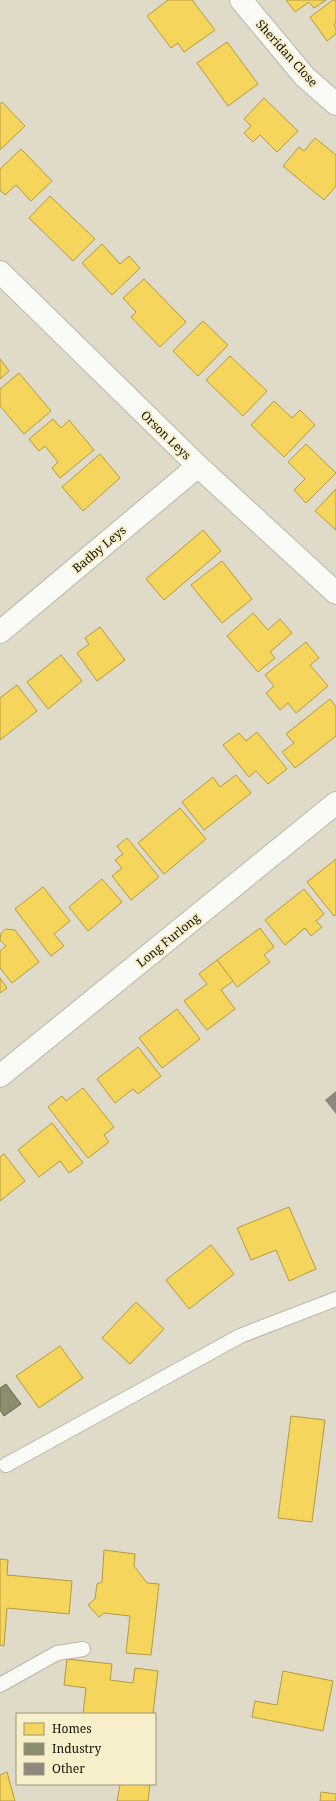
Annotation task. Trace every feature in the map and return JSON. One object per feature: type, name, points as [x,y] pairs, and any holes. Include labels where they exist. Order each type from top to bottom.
[{"type":"street","name":"Sheridan Close","points":[[240,0],[305,77],[336,104]]},
{"type":"street","name":"Orson Leys","points":[[0,272],[198,466],[336,593]]},
{"type":"street","name":"Badby Leys","points":[[0,632],[198,466]]},
{"type":"street","name":"Long Furlong","points":[[0,1076],[336,803]]},
{"type":"lane","points":[[6,1465],[240,1336],[336,1299]]},
{"type":"lane","points":[[0,1685],[57,1653],[82,1649]]},
{"type":"building: Homes","points":[[168,0],[192,0],[215,30],[184,52],[178,43],[171,48],[147,16]]},
{"type":"building: Homes","points":[[286,0],[326,0],[314,8],[309,2],[295,12]]},
{"type":"building: Homes","points":[[333,0],[336,0],[336,23],[334,25],[336,28],[336,34],[327,41],[310,17]]},
{"type":"building: Homes","points":[[227,42],[258,84],[228,106],[197,63]]},
{"type":"building: Homes","points":[[264,98],[298,131],[277,152],[260,135],[253,142],[244,133],[251,126],[244,119]]},
{"type":"building: Homes","points":[[2,102],[25,126],[0,150],[0,104]]},
{"type":"building: Homes","points":[[315,138],[336,155],[336,186],[324,200],[283,166],[299,147],[304,151]]},
{"type":"building: Homes","points":[[21,149],[52,181],[31,201],[16,185],[5,195],[0,190],[0,169]]},
{"type":"building: Homes","points":[[50,196],[95,239],[73,261],[29,218]]},
{"type":"building: Homes","points":[[102,244],[120,264],[129,256],[140,268],[112,295],[82,263]]},
{"type":"building: Homes","points":[[144,279],[186,322],[160,347],[131,317],[136,312],[123,298]]},
{"type":"building: Homes","points":[[203,321],[228,345],[198,376],[173,351]]},
{"type":"building: Homes","points":[[230,356],[267,391],[243,416],[206,380]]},
{"type":"building: Homes","points":[[0,359],[9,371],[0,379]]},
{"type":"building: Homes","points":[[19,373],[51,411],[24,434],[0,406],[0,389]]},
{"type":"building: Homes","points":[[274,401],[292,418],[300,410],[315,425],[284,457],[251,425]]},
{"type":"building: Homes","points":[[53,419],[61,428],[69,420],[94,450],[60,478],[52,468],[58,462],[45,446],[39,451],[29,439]]},
{"type":"building: Homes","points":[[306,444],[336,473],[306,503],[294,490],[305,479],[288,462]]},
{"type":"building: Homes","points":[[100,454],[120,478],[83,511],[62,487]]},
{"type":"building: Homes","points":[[336,489],[336,530],[315,511]]},
{"type":"building: Homes","points":[[203,530],[221,551],[164,600],[146,579]]},
{"type":"building: Homes","points":[[222,561],[252,599],[222,623],[191,585]]},
{"type":"building: Homes","points":[[253,613],[268,630],[280,619],[292,633],[270,652],[275,658],[258,672],[227,636]]},
{"type":"building: Homes","points":[[100,627],[125,660],[97,681],[77,653],[89,644],[85,638]]},
{"type":"building: Homes","points":[[306,642],[319,658],[310,665],[328,686],[296,713],[288,703],[280,710],[266,693],[274,686],[265,675]]},
{"type":"building: Homes","points":[[61,655],[82,681],[48,709],[27,682]]},
{"type":"building: Homes","points":[[17,685],[37,711],[0,740],[0,698]]},
{"type":"building: Homes","points":[[330,699],[336,707],[336,736],[295,768],[282,752],[294,743],[286,734]]},
{"type":"building: Homes","points":[[257,732],[287,769],[268,784],[256,771],[249,777],[223,745],[239,733],[246,741]]},
{"type":"building: Homes","points":[[236,775],[251,793],[204,830],[182,802],[213,777],[220,787]]},
{"type":"building: Homes","points":[[180,808],[206,839],[164,874],[138,843]]},
{"type":"building: Homes","points":[[127,838],[159,877],[131,900],[112,876],[122,868],[115,860],[123,854],[117,846]]},
{"type":"building: Homes","points":[[336,859],[336,915],[334,916],[307,882]]},
{"type":"building: Homes","points":[[102,879],[122,902],[88,931],[69,907]]},
{"type":"building: Homes","points":[[43,887],[70,921],[54,934],[64,946],[51,956],[15,909]]},
{"type":"building: Homes","points":[[304,889],[324,914],[316,921],[322,927],[311,936],[305,928],[285,945],[265,920]]},
{"type":"building: Homes","points":[[260,928],[274,947],[264,955],[270,962],[237,987],[217,960]]},
{"type":"building: Homes","points":[[6,929],[15,930],[39,962],[12,983],[0,968],[0,951],[6,946],[0,940],[1,933]]},
{"type":"building: Homes","points":[[217,960],[233,981],[221,990],[235,1009],[207,1030],[184,1001],[207,984],[199,974]]},
{"type":"building: Homes","points":[[0,978],[7,988],[0,993]]},
{"type":"building: Homes","points":[[177,1009],[200,1039],[162,1068],[139,1038]]},
{"type":"building: Homes","points":[[138,1047],[161,1076],[138,1094],[133,1089],[115,1103],[97,1079]]},
{"type":"building: Homes","points":[[83,1088],[114,1127],[104,1135],[109,1142],[88,1158],[48,1107],[62,1096],[66,1101]]},
{"type":"building: Homes","points":[[52,1123],[83,1163],[69,1173],[60,1161],[39,1177],[18,1150]]},
{"type":"building: Homes","points":[[4,1154],[25,1181],[0,1201],[0,1157]]},
{"type":"building: Homes","points":[[289,1207],[316,1269],[289,1281],[276,1250],[251,1260],[237,1228]]},
{"type":"building: Homes","points":[[211,1245],[234,1274],[189,1309],[166,1280]]},
{"type":"building: Homes","points":[[136,1302],[164,1329],[130,1364],[102,1338]]},
{"type":"building: Homes","points":[[60,1346],[83,1378],[39,1408],[16,1376]]},
{"type":"building: Homes","points":[[291,1416],[325,1420],[312,1522],[278,1518]]},
{"type":"building: Homes","points":[[104,1550],[135,1554],[134,1566],[147,1583],[159,1584],[151,1655],[126,1653],[130,1616],[104,1613],[99,1617],[88,1605],[95,1599],[97,1584],[102,1582]]},
{"type":"building: Homes","points":[[0,1559],[8,1560],[7,1575],[72,1581],[69,1614],[7,1608],[4,1646],[0,1645]]},
{"type":"building: Homes","points":[[67,1659],[112,1664],[110,1680],[133,1683],[135,1668],[158,1671],[153,1713],[83,1713],[86,1688],[64,1685]]},
{"type":"building: Homes","points":[[283,1671],[333,1681],[323,1731],[252,1717],[255,1701],[277,1705]]},
{"type":"building: Homes","points":[[7,1772],[15,1801],[0,1801],[0,1775]]},
{"type":"building: Homes","points":[[120,1785],[150,1785],[148,1801],[117,1801]]},
{"type":"building: Homes","points":[[321,1792],[336,1794],[336,1801],[320,1801]]},
{"type":"building: Industry","points":[[6,1384],[21,1404],[4,1416],[0,1410],[0,1388]]},
{"type":"building: Other","points":[[336,1091],[336,1114],[325,1100]]}]
